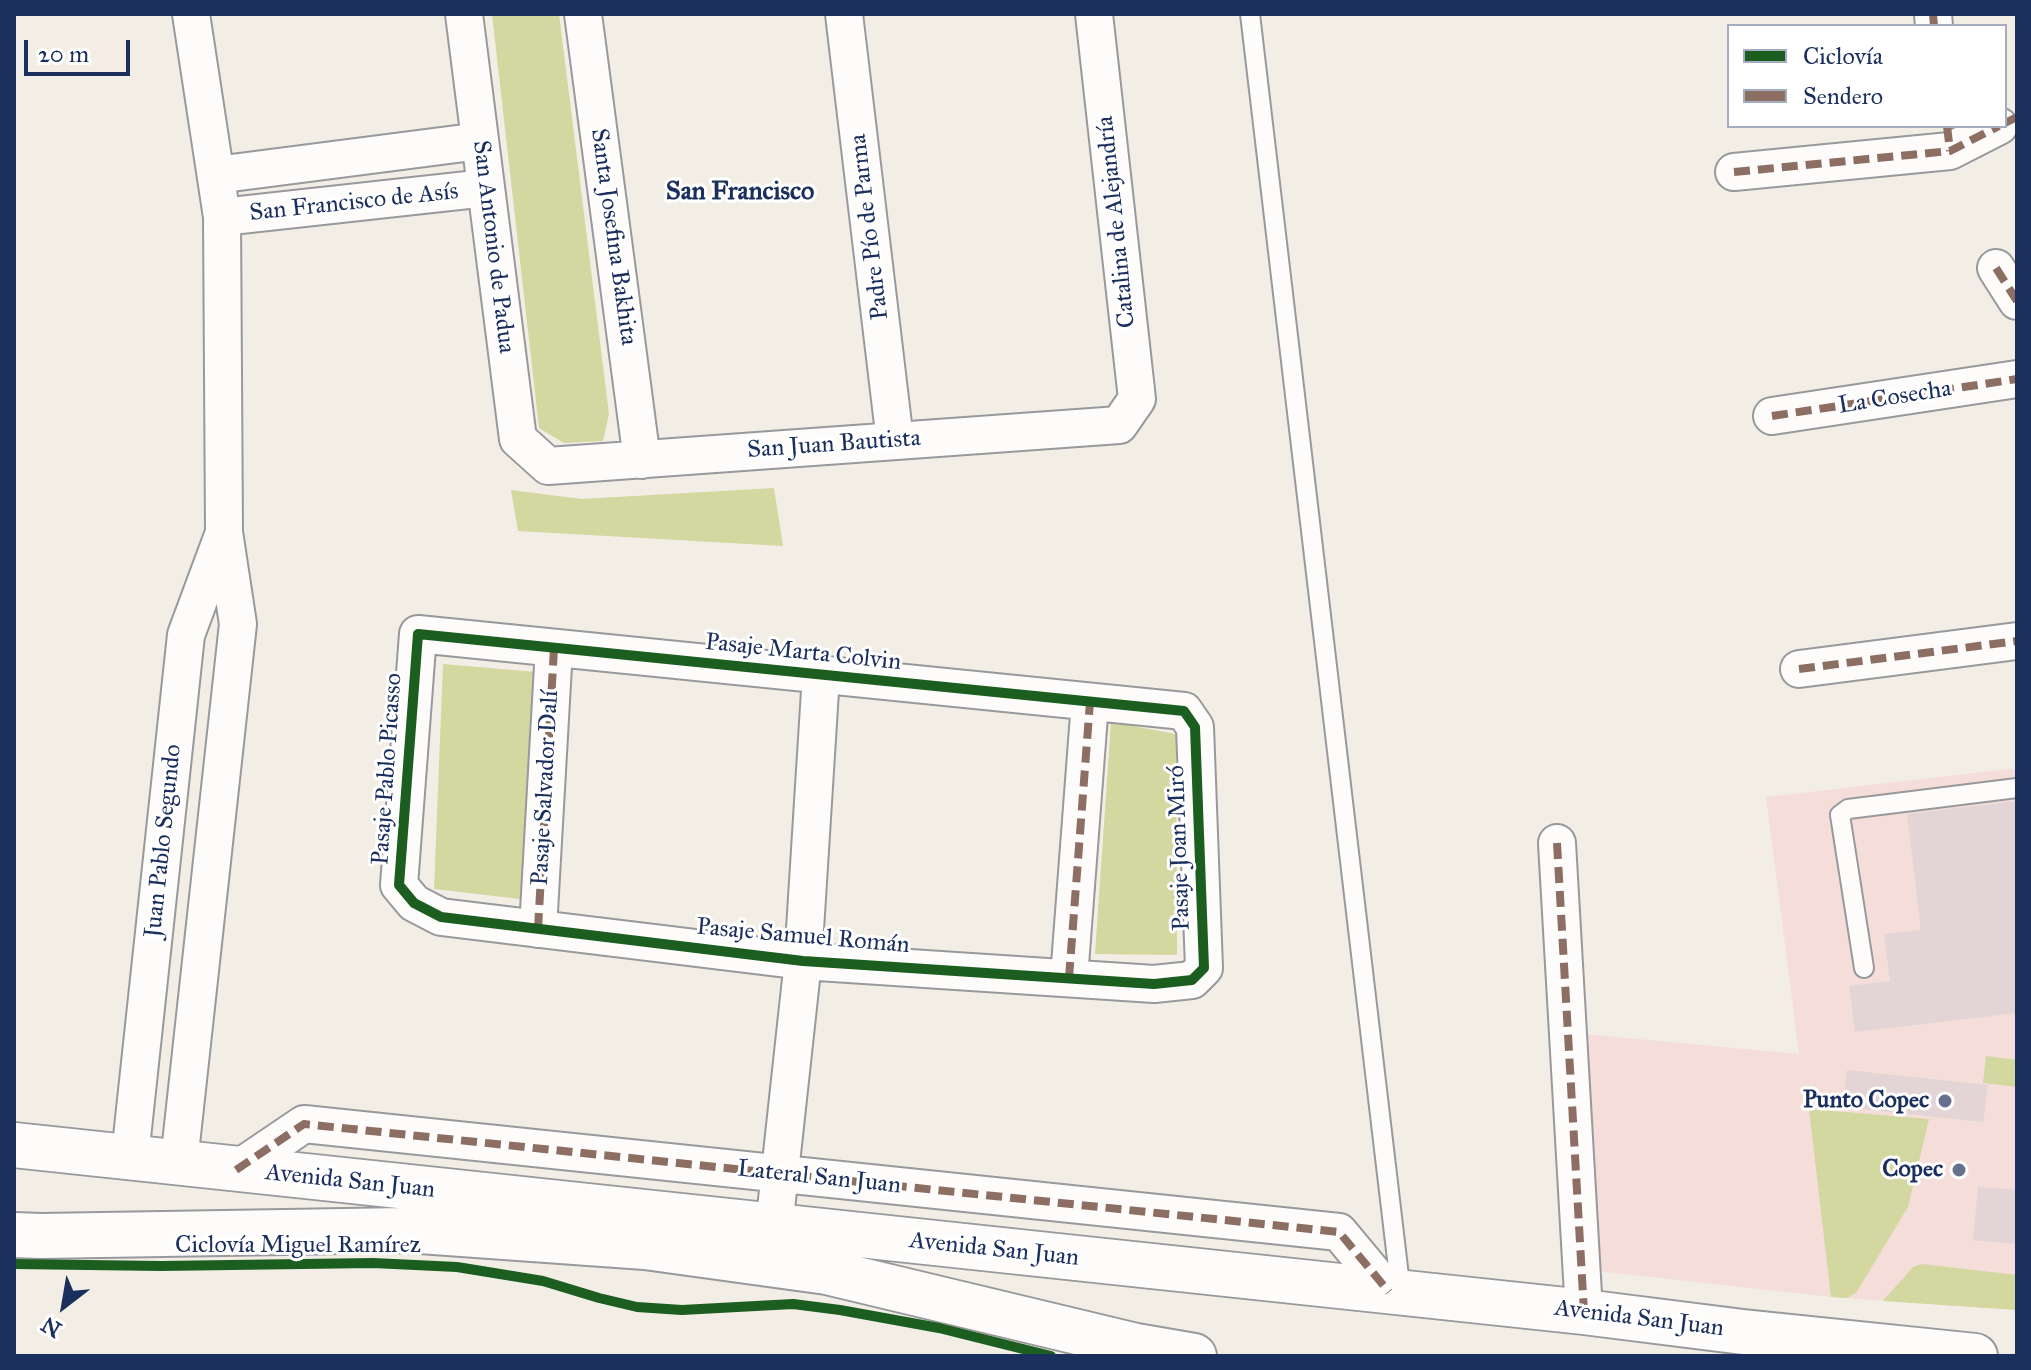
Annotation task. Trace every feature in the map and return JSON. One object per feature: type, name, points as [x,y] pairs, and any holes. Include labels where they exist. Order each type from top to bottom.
[{"type":"main road","name":"Avenida San Juan","points":[[14,1145],[1975,1356]]},
{"type":"main road","name":"Avenida San Juan","points":[[14,1235],[406,1230],[645,1247],[827,1272],[1136,1346],[1194,1356]]},
{"type":"main road","points":[[1743,1332],[1779,1351],[1782,1356]]},
{"type":"street","name":"Juan Pablo Segundo","points":[[179,1162],[238,624],[224,532],[222,217],[191,14]]},
{"type":"street","name":"San Antonio de Padua","points":[[464,14],[518,439],[548,466]]},
{"type":"street","name":"Santa Josefina Bakhita","points":[[583,14],[642,460]]},
{"type":"street","name":"Padre Pío de Parma","points":[[844,14],[895,441]]},
{"type":"street","name":"Catalina de Alejandría","points":[[1094,14],[1137,399],[1119,425]]},
{"type":"street","points":[[1734,172],[1948,138],[1990,128]]},
{"type":"street","name":"San Francisco de Asís","points":[[216,175],[480,141]]},
{"type":"street","name":"San Francisco de Asís","points":[[222,217],[486,188]]},
{"type":"street","points":[[1996,268],[2017,301]]},
{"type":"street","name":"La Cosecha","points":[[1772,416],[2017,379]]},
{"type":"street","name":"San Juan Bautista","points":[[548,466],[1119,425]]},
{"type":"street","name":"Juan Pablo Segundo","points":[[130,1156],[186,635],[224,532]]},
{"type":"street","name":"Pasaje Marta Colvin","points":[[418,634],[1184,711]]},
{"type":"street","name":"Pasaje Pablo Picasso","points":[[414,903],[399,885],[418,634]]},
{"type":"street","points":[[1799,669],[2017,641]]},
{"type":"street","name":"Pasaje Salvador Dalí","points":[[538,929],[554,648]]},
{"type":"street","points":[[774,1227],[803,961],[821,675]]},
{"type":"street","points":[[1069,978],[1090,702]]},
{"type":"street","name":"Pasaje Joan Miró","points":[[1184,711],[1195,727],[1204,968],[1192,980]]},
{"type":"street","points":[[1557,843],[1584,1312]]},
{"type":"street","name":"Pasaje Samuel Román","points":[[414,903],[441,917],[803,961],[1154,984],[1192,980]]},
{"type":"street","name":"Lateral San Juan","points":[[236,1170],[304,1124],[1339,1232],[1395,1292]]},
{"type":"lane","points":[[1250,14],[1395,1292]]},
{"type":"lane","points":[[1864,968],[1840,815],[1848,809],[2017,788]]},
{"type":"shaded area","points":[[2017,768],[2017,1310],[1831,1297],[1597,1271],[1584,1034],[1799,1054],[1766,797]]},
{"type":"green space","points":[[492,14],[559,14],[609,414],[603,441],[564,443],[539,428]]},
{"type":"green space","points":[[774,488],[783,546],[518,531],[511,490],[582,499]]},
{"type":"green space","points":[[443,664],[536,672],[520,899],[434,889]]},
{"type":"green space","points":[[1111,722],[1176,734],[1177,955],[1095,954]]},
{"type":"green space","points":[[1986,1056],[2017,1060],[2017,1087],[1983,1083]]},
{"type":"green space","points":[[1809,1109],[1929,1119],[1908,1207],[1856,1293],[1847,1298],[1831,1297]]},
{"type":"green space","points":[[1922,1264],[2017,1275],[2017,1310],[1883,1301],[1913,1267]]},
{"type":"building","points":[[2017,801],[2017,1013],[1855,1032],[1849,986],[1890,981],[1884,934],[1921,930],[1907,814]]},
{"type":"building","points":[[1847,1070],[1988,1085],[1983,1122],[1843,1107]]},
{"type":"building","points":[[1978,1187],[2017,1190],[2017,1244],[1973,1240]]},
{"type":"marked path","points":[[1933,14],[1934,24]]},
{"type":"marked path","points":[[2007,122],[2017,117]]},
{"type":"marked path","points":[[1947,128],[1950,151]]},
{"type":"marked path","points":[[1734,172],[1950,151],[1995,128]]},
{"type":"marked path","points":[[1996,268],[2017,301]]},
{"type":"marked path","points":[[1772,416],[2017,379]]},
{"type":"marked path","points":[[1799,669],[2017,641]]},
{"type":"marked path","points":[[538,929],[554,648]]},
{"type":"marked path","points":[[1069,978],[1090,702]]},
{"type":"marked path","points":[[1557,843],[1584,1312]]},
{"type":"marked path","points":[[236,1170],[304,1124],[1339,1232],[1389,1292]]},
{"type":"cycle path","points":[[418,634],[1184,711],[1195,727],[1204,968],[1192,980],[1154,984],[803,961],[441,917],[414,903],[399,885],[418,634]]},
{"type":"cycle path","name":"Ciclovía Miguel Ramírez","points":[[14,1264],[161,1266],[373,1263],[457,1267],[543,1281],[637,1307],[682,1310],[793,1304],[840,1310],[939,1328],[1051,1356]]},
{"type":"place","name":"Punto Copec","points":[[1945,1101]]},
{"type":"place","name":"Copec","points":[[1959,1170]]},
{"type":"district","name":"San Francisco","points":[[740,193]]}]
